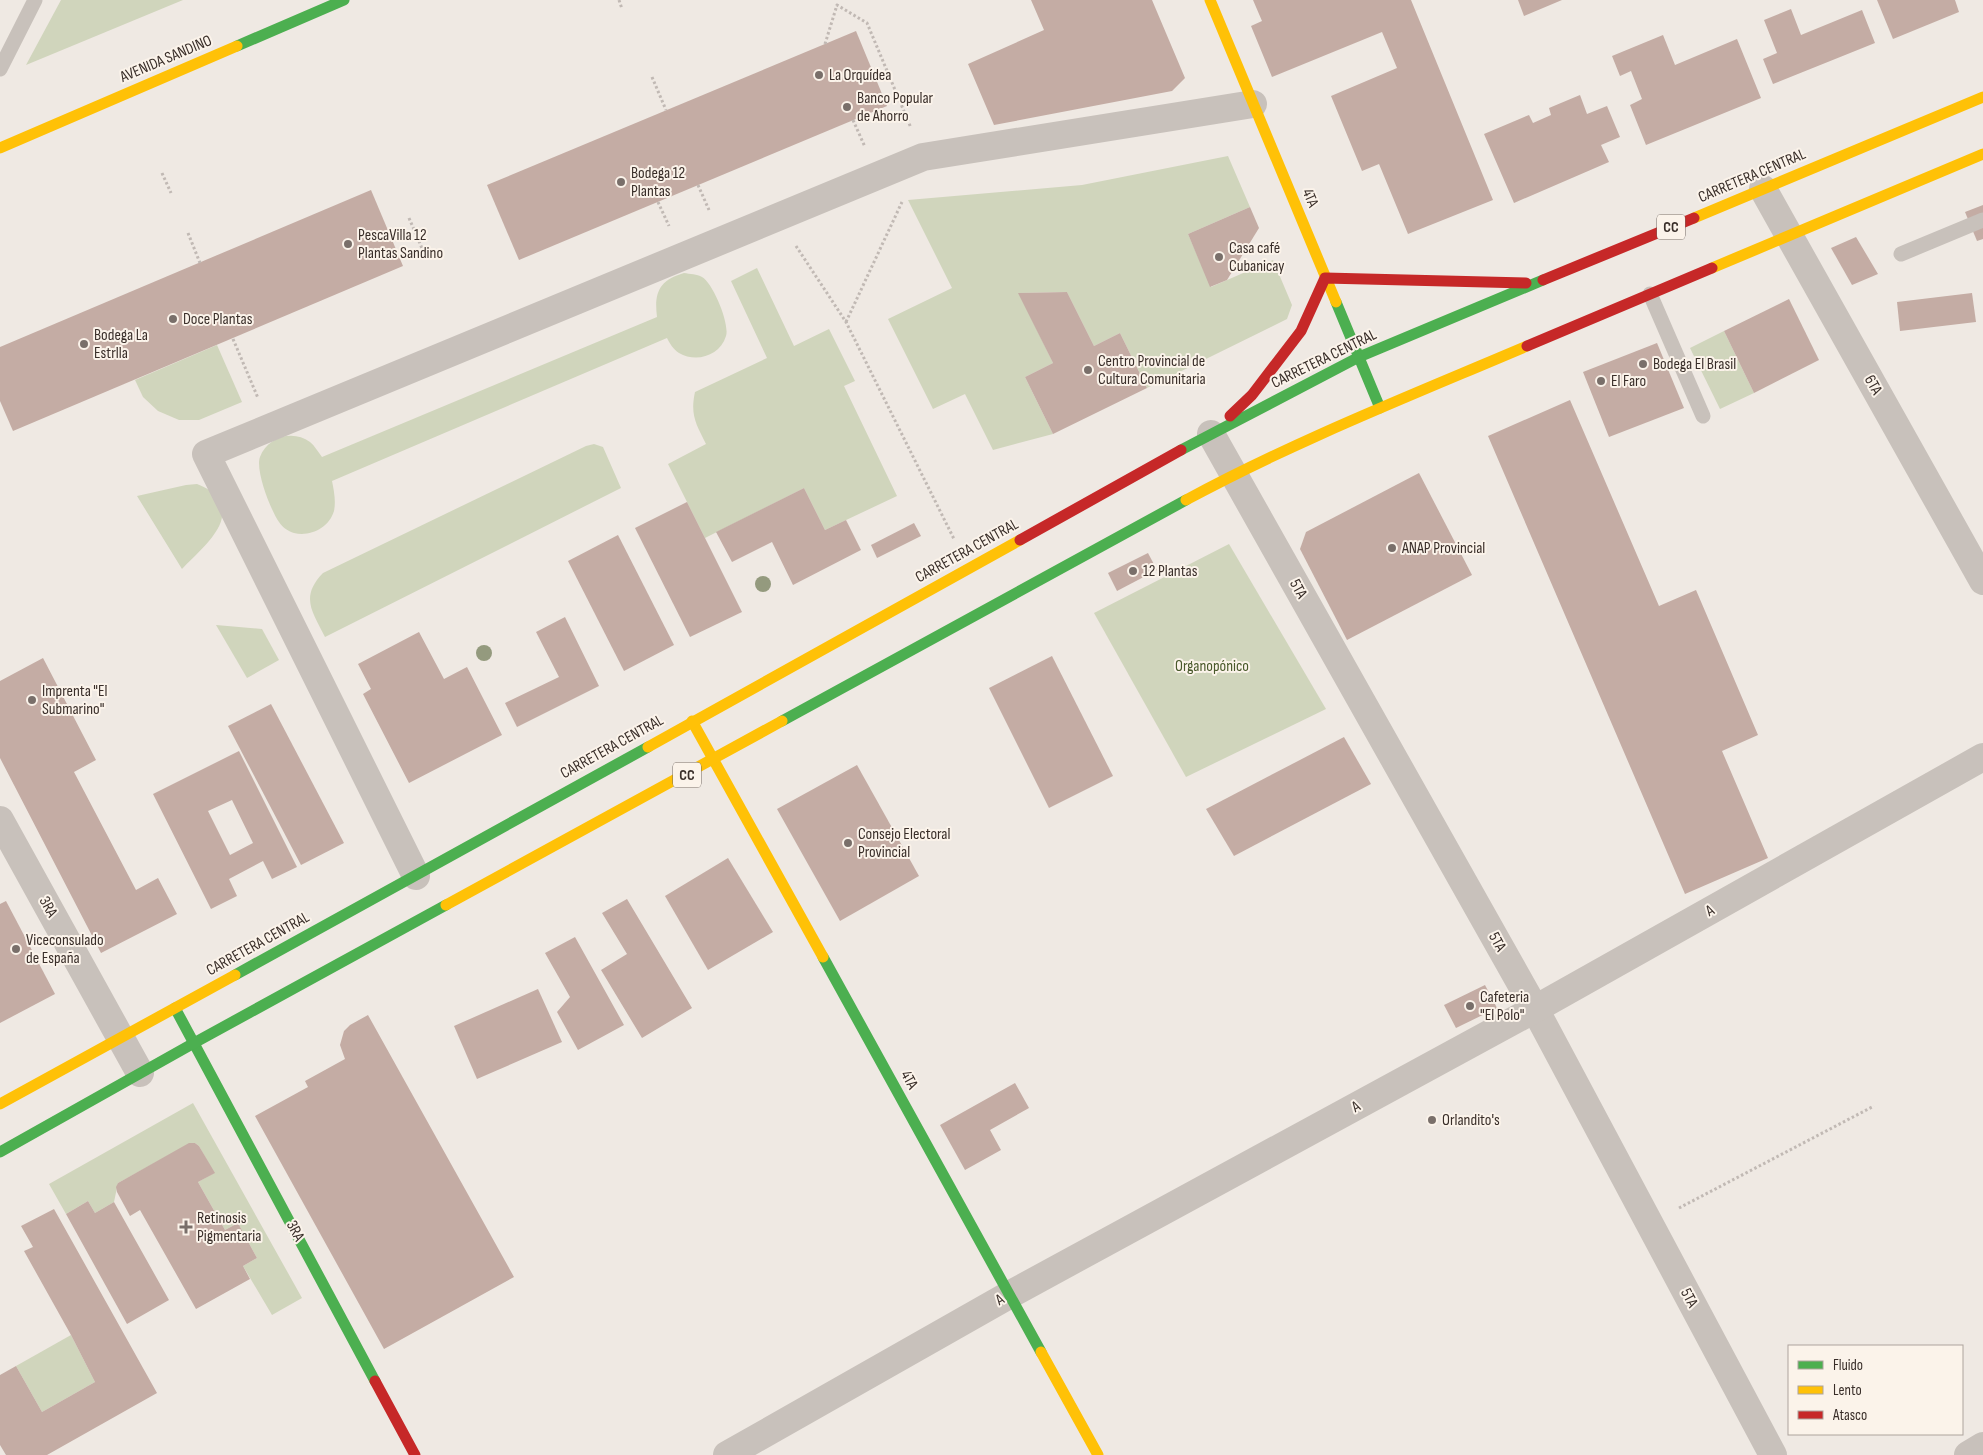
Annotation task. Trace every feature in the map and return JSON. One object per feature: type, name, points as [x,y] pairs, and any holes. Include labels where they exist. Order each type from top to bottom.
[{"type":"main road","name":"AVENIDA SANDINO","points":[[0,148],[344,0]]},
{"type":"main road","name":"4TA","points":[[1210,0],[1380,408]]},
{"type":"main road","name":"CARRETERA CENTRAL","points":[[0,1104],[416,876],[692,721],[1212,434],[1359,357],[1983,97]]},
{"type":"main road","name":"CC","points":[[0,1152],[194,1043],[1234,474],[1380,408],[1983,154]]},
{"type":"main road","points":[[1212,434],[1252,395],[1300,331],[1325,278],[1535,284]]},
{"type":"main road","name":"4TA","points":[[692,721],[1098,1455]]},
{"type":"main road","name":"3RA","points":[[174,1008],[415,1455]]},
{"type":"street","points":[[416,876],[206,454],[923,157],[1253,104]]},
{"type":"street","name":"6TA","points":[[1763,189],[1983,581]]},
{"type":"street","name":"5TA","points":[[1212,434],[1535,1010],[1773,1455]]},
{"type":"street","name":"A","points":[[727,1455],[1009,1295],[1535,1010],[1983,757]]},
{"type":"street","name":"3RA","points":[[0,820],[140,1073]]},
{"type":"street","points":[[1968,1455],[1983,1446]]},
{"type":"lane","points":[[0,69],[35,0]]},
{"type":"lane","points":[[1901,254],[1983,220]]},
{"type":"lane","points":[[1650,294],[1703,416]]},
{"type":"path","points":[[618,0],[622,8]]},
{"type":"path","points":[[825,44],[837,5],[867,23],[923,157],[846,322]]},
{"type":"path","points":[[652,78],[666,110]]},
{"type":"path","points":[[162,174],[171,193]]},
{"type":"path","points":[[698,185],[712,216]]},
{"type":"path","points":[[408,218],[424,253]]},
{"type":"path","points":[[776,218],[846,322],[946,524]]},
{"type":"path","points":[[188,233],[200,262]]},
{"type":"path","points":[[233,339],[270,427]]},
{"type":"path","points":[[1649,1224],[1874,1106]]},
{"type":"green space","points":[[61,0],[183,0],[26,65]]},
{"type":"green space","points":[[1228,156],[1250,207],[1188,234],[1211,287],[1273,260],[1292,305],[1287,319],[1147,388],[1120,333],[1094,346],[1067,292],[1019,293],[1053,363],[1025,377],[1053,434],[993,450],[965,394],[933,409],[888,319],[952,288],[908,200],[1082,185]]},
{"type":"green space","points":[[757,268],[794,346],[829,329],[855,381],[844,386],[897,496],[825,530],[804,488],[705,538],[668,464],[706,444],[695,419],[693,407],[695,392],[767,358],[731,281]]},
{"type":"green space","points":[[684,273],[702,277],[711,287],[720,304],[727,330],[723,343],[713,353],[700,357],[686,356],[675,350],[667,338],[332,481],[335,500],[334,511],[328,522],[318,530],[300,534],[287,530],[280,524],[268,500],[259,463],[263,450],[274,440],[289,436],[303,438],[312,444],[322,457],[657,317],[656,301],[660,289],[669,279]]},
{"type":"green space","points":[[1724,331],[1754,393],[1720,409],[1690,348]]},
{"type":"green space","points":[[217,345],[242,402],[199,420],[179,420],[158,411],[143,397],[135,380]]},
{"type":"green space","points":[[594,444],[603,447],[621,488],[325,637],[310,604],[312,589],[323,573],[586,446]]},
{"type":"green space","points":[[197,484],[212,492],[222,512],[222,519],[214,535],[182,569],[137,496]]},
{"type":"green space","name":"Organopónico","points":[[1229,544],[1326,709],[1186,777],[1094,613]]},
{"type":"green space","points":[[216,625],[262,629],[279,660],[247,678]]},
{"type":"green space","points":[[193,1103],[302,1298],[272,1315],[243,1266],[257,1258],[238,1223],[225,1230],[198,1182],[214,1173],[199,1146],[195,1143],[189,1144],[118,1183],[114,1202],[95,1213],[88,1201],[66,1214],[49,1184]]},
{"type":"green space","points":[[71,1335],[95,1382],[42,1412],[16,1366]]},
{"type":"building","points":[[1031,0],[1152,0],[1185,78],[1172,91],[994,125],[968,64],[1044,30]]},
{"type":"building","points":[[1253,0],[1411,0],[1493,200],[1408,234],[1379,164],[1362,171],[1331,96],[1397,68],[1382,32],[1272,77],[1251,26],[1262,21]]},
{"type":"building","points":[[1518,0],[1562,0],[1524,16]]},
{"type":"building","points":[[1877,0],[1955,0],[1959,12],[1893,39]]},
{"type":"building","points":[[1791,9],[1801,35],[1862,10],[1875,43],[1773,84],[1763,59],[1777,53],[1764,20]]},
{"type":"building","points":[[856,31],[887,106],[519,260],[487,185]]},
{"type":"building","points":[[1663,35],[1675,65],[1737,39],[1761,98],[1646,145],[1630,105],[1642,99],[1631,71],[1620,76],[1612,56]]},
{"type":"building","points":[[1580,95],[1587,114],[1607,106],[1620,137],[1601,145],[1609,162],[1514,203],[1484,134],[1529,115],[1533,123],[1551,115],[1549,108]]},
{"type":"building","name":"Doce Plantas","points":[[371,190],[403,266],[13,431],[0,401],[0,347]]},
{"type":"building","points":[[1983,205],[1983,239],[1977,241],[1965,212]]},
{"type":"building","name":"Casa café Cubanicay","points":[[1250,207],[1259,228],[1227,280],[1210,287],[1188,234]]},
{"type":"building","points":[[1856,237],[1878,274],[1852,285],[1831,248]]},
{"type":"building","name":"Centro Provincial de Cultura Comunitaria","points":[[1067,292],[1094,346],[1120,333],[1147,388],[1053,434],[1025,377],[1053,363],[1018,293]]},
{"type":"building","points":[[1972,293],[1976,322],[1900,331],[1897,302]]},
{"type":"building","points":[[1789,299],[1819,360],[1754,393],[1724,331]]},
{"type":"building","points":[[1657,343],[1684,408],[1609,437],[1583,372]]},
{"type":"building","points":[[1570,400],[1659,606],[1696,590],[1758,735],[1722,751],[1768,858],[1685,894],[1488,436]]},
{"type":"building","points":[[1419,473],[1472,575],[1347,640],[1300,549],[1306,532]]},
{"type":"building","points":[[804,488],[825,530],[846,520],[861,550],[793,585],[772,542],[732,562],[716,532]]},
{"type":"building","points":[[687,502],[742,612],[690,637],[635,528]]},
{"type":"building","points":[[914,523],[921,536],[877,558],[871,545]]},
{"type":"building","points":[[618,535],[674,645],[624,671],[568,561]]},
{"type":"building","name":"12 Plantas","points":[[1148,553],[1157,570],[1117,591],[1108,573]]},
{"type":"building","points":[[565,617],[599,686],[517,727],[505,703],[559,677],[536,632]]},
{"type":"building","points":[[419,632],[444,679],[467,667],[502,735],[409,783],[363,694],[371,689],[358,664]]},
{"type":"building","points":[[1052,656],[1113,776],[1049,808],[989,688]]},
{"type":"building","points":[[43,658],[96,760],[74,772],[136,890],[158,878],[177,914],[101,953],[0,758],[0,681]]},
{"type":"building","points":[[271,704],[344,843],[301,865],[228,726]]},
{"type":"building","points":[[1344,737],[1371,784],[1234,856],[1206,809]]},
{"type":"building","points":[[239,751],[297,867],[272,879],[263,861],[229,879],[237,896],[211,909],[153,794]],"holes":[[[232,800],[253,843],[230,855],[208,811]]]},
{"type":"building","name":"Consejo Electoral Provincial","points":[[857,765],[919,876],[840,921],[777,809]]},
{"type":"building","points":[[728,858],[773,932],[708,970],[665,896]]},
{"type":"building","points":[[627,899],[692,1008],[642,1038],[601,970],[627,954],[602,913]]},
{"type":"building","name":"Viceconsulado de España","points":[[6,901],[55,994],[0,1023],[0,904]]},
{"type":"building","points":[[575,937],[624,1025],[578,1050],[557,1012],[570,997],[545,953]]},
{"type":"building","name":"Cafeteria \"El Polo\"","points":[[1485,985],[1497,1008],[1456,1028],[1444,1005]]},
{"type":"building","points":[[538,989],[562,1042],[477,1079],[454,1026]]},
{"type":"building","points":[[368,1015],[514,1277],[384,1349],[255,1116],[308,1087],[305,1081],[345,1059],[340,1045],[344,1031],[350,1025]]},
{"type":"building","points":[[1015,1083],[1029,1108],[990,1130],[1001,1150],[965,1170],[940,1125]]},
{"type":"building","name":"Retinosis Pigmentaria","points":[[189,1143],[195,1143],[199,1146],[215,1173],[198,1182],[225,1230],[238,1223],[257,1258],[243,1266],[250,1279],[196,1309],[140,1210],[130,1216],[116,1187],[118,1183]]},
{"type":"building","points":[[88,1201],[95,1213],[114,1202],[169,1300],[127,1324],[66,1214]]},
{"type":"building","points":[[54,1209],[157,1393],[47,1455],[6,1455],[0,1445],[0,1375],[16,1366],[42,1412],[95,1382],[24,1251],[33,1247],[21,1226]]},
{"type":"traffic: fast","points":[[237,46],[344,0]]},
{"type":"traffic: fast","points":[[1181,450],[1359,357],[1543,280]]},
{"type":"traffic: fast","points":[[1336,302],[1380,408]]},
{"type":"traffic: fast","points":[[782,721],[1186,500]]},
{"type":"traffic: fast","points":[[235,975],[648,747]]},
{"type":"traffic: fast","points":[[0,1152],[446,905]]},
{"type":"traffic: fast","points":[[823,957],[1041,1352]]},
{"type":"traffic: fast","points":[[175,1008],[375,1381]]},
{"type":"traffic: slow","points":[[1210,0],[1336,302]]},
{"type":"traffic: slow","points":[[0,148],[237,46]]},
{"type":"traffic: slow","points":[[1694,218],[1983,97]]},
{"type":"traffic: slow","points":[[1712,268],[1983,154]]},
{"type":"traffic: slow","points":[[1186,500],[1311,438],[1527,346]]},
{"type":"traffic: slow","points":[[648,747],[1020,540]]},
{"type":"traffic: slow","points":[[692,721],[823,957]]},
{"type":"traffic: slow","points":[[446,905],[782,721]]},
{"type":"traffic: slow","points":[[0,1104],[235,975]]},
{"type":"traffic: slow","points":[[1041,1352],[1098,1455]]},
{"type":"traffic: jam","points":[[1543,280],[1694,218]]},
{"type":"traffic: jam","points":[[1527,346],[1712,268]]},
{"type":"traffic: jam","points":[[1230,416],[1252,395],[1301,331],[1325,278],[1526,283]]},
{"type":"traffic: jam","points":[[1020,540],[1181,450]]},
{"type":"traffic: jam","points":[[375,1381],[415,1455]]},
{"type":"place","name":"La Orquídea","points":[[819,75]]},
{"type":"place","name":"Banco Popular de Ahorro","points":[[847,107]]},
{"type":"place","name":"Bodega 12 Plantas","points":[[621,182]]},
{"type":"place","name":"PescaVilla 12 Plantas Sandino","points":[[348,244]]},
{"type":"place","name":"Casa café Cubanicay","points":[[1219,257]]},
{"type":"place","name":"Doce Plantas","points":[[173,319]]},
{"type":"place","name":"Bodega La Estrlla","points":[[84,344]]},
{"type":"place","name":"Bodega El Brasil","points":[[1643,364]]},
{"type":"place","name":"Centro Provincial de Cultura Comunitaria","points":[[1088,370]]},
{"type":"place","name":"El Faro","points":[[1601,381]]},
{"type":"place","name":"ANAP Provincial","points":[[1392,548]]},
{"type":"place","name":"12 Plantas","points":[[1133,571]]},
{"type":"place","name":"Imprenta \"El Submarino\"","points":[[32,700]]},
{"type":"place","name":"Consejo Electoral Provincial","points":[[848,843]]},
{"type":"place","name":"Viceconsulado de España","points":[[16,949]]},
{"type":"place","name":"Cafeteria \"El Polo\"","points":[[1470,1006]]},
{"type":"place","name":"Orlandito's","points":[[1432,1120]]},
{"type":"place","name":"Retinosis Pigmentaria","points":[[186,1227]]}]
